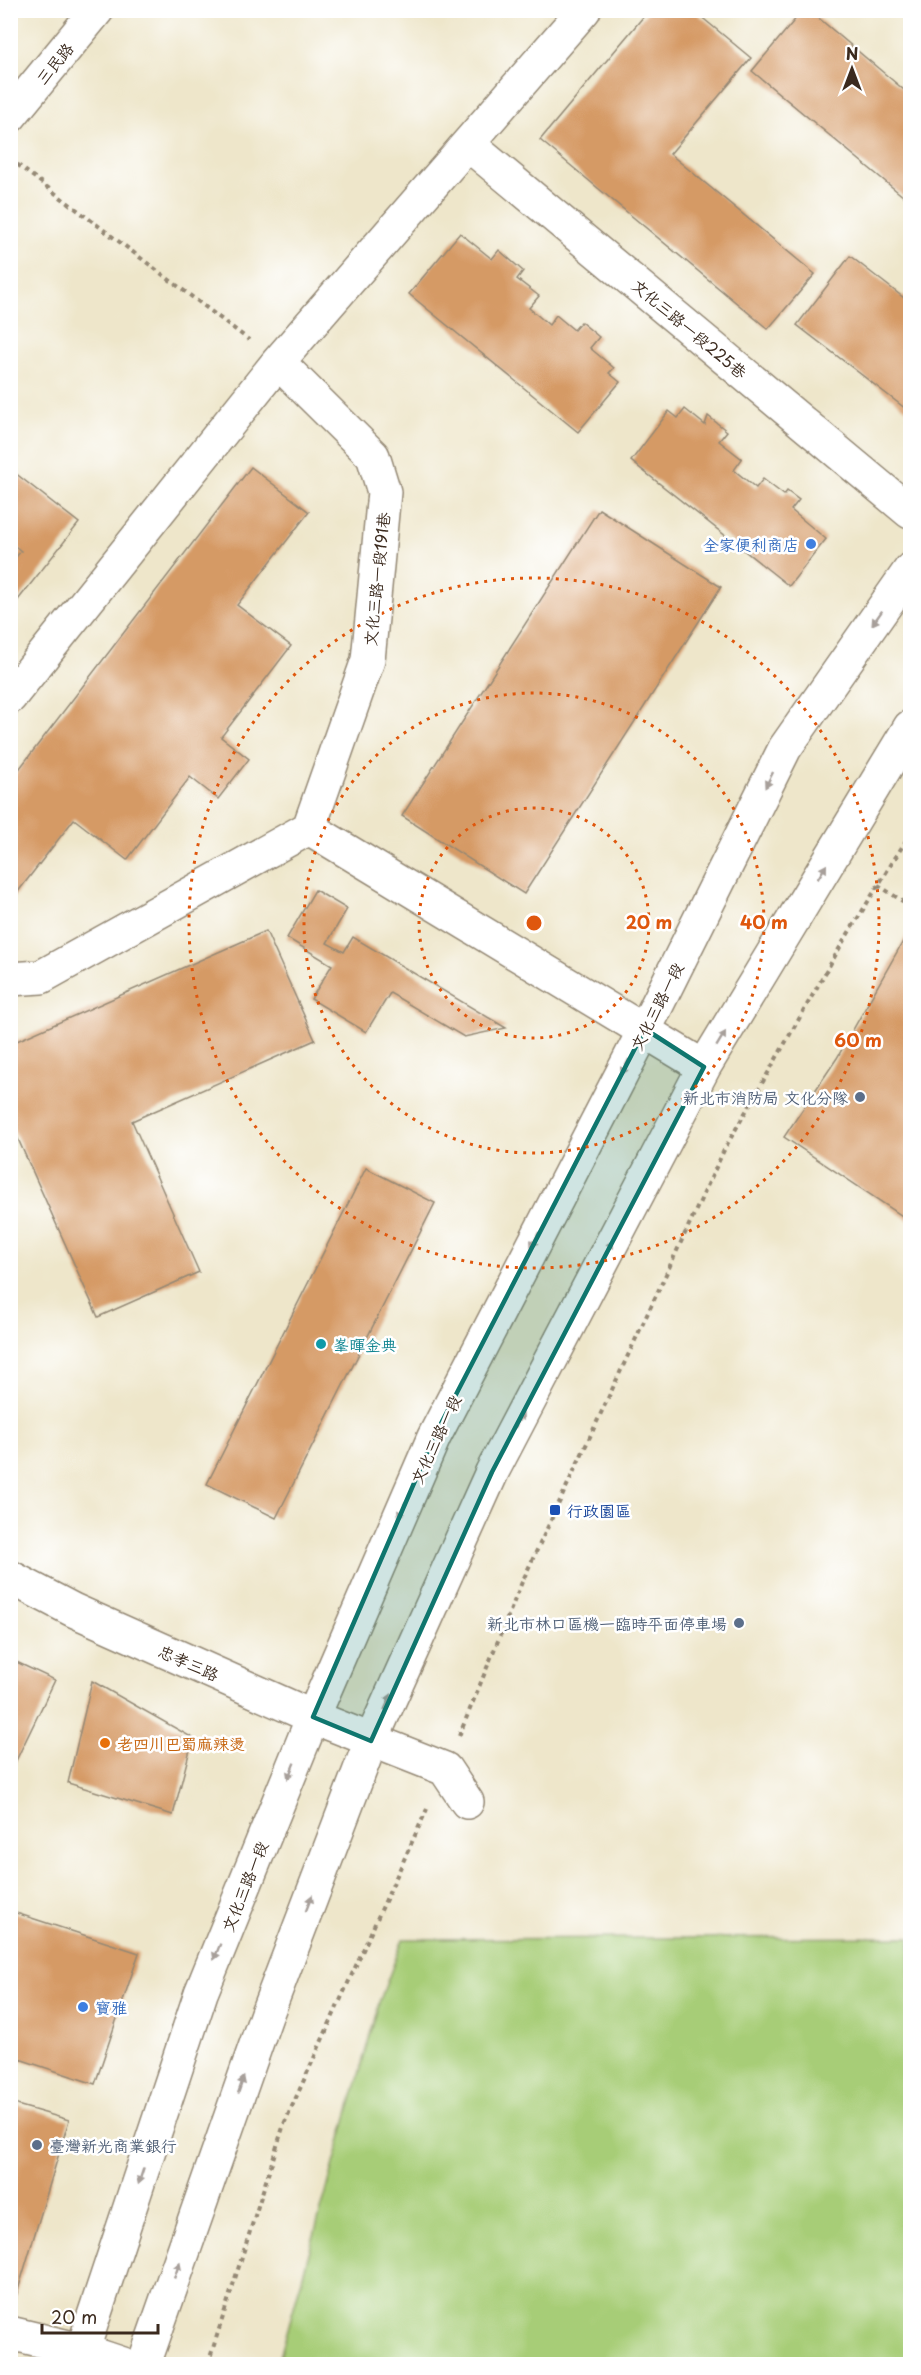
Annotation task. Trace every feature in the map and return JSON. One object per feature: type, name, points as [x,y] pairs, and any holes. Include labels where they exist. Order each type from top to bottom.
[{"type":"street","name":"三民路","points":[[10,116],[97,10]]},
{"type":"street","points":[[10,697],[278,362],[584,10]]},
{"type":"street","name":"文化三路一段225巷","points":[[469,145],[910,512]]},
{"type":"street","name":"文化三路一段191巷","points":[[278,362],[374,456],[384,492],[368,660],[309,828]]},
{"type":"street","name":"文化三路一段","points":[[79,2357],[201,1993],[313,1717],[434,1437],[645,1029],[785,748],[910,570]]},
{"type":"street","points":[[144,2364],[266,2016],[370,1741],[492,1472],[704,1067],[910,727]]},
{"type":"street","points":[[10,979],[41,977],[309,828],[645,1029],[704,1067]]},
{"type":"street","name":"忠孝三路","points":[[10,1577],[73,1610],[313,1717],[445,1769]]},
{"type":"street","points":[[445,1769],[467,1802]]},
{"type":"street","points":[[10,2333],[79,2357],[123,2364]]},
{"type":"path","points":[[10,159],[278,362]]},
{"type":"path","points":[[208,2364],[284,2124],[445,1769],[522,1582],[725,1148],[910,834]]},
{"type":"path","points":[[878,885],[910,906]]},
{"type":"highlighted area","points":[[645,1029],[704,1067],[492,1472],[371,1741],[313,1717],[434,1437]]},
{"type":"green space","points":[[910,1937],[910,2364],[278,2364],[379,2003],[403,1939]]},
{"type":"building","points":[[649,10],[693,10],[751,58],[670,154],[815,274],[768,329],[540,140]]},
{"type":"building","points":[[803,10],[809,10],[910,95],[910,202],[752,71]]},
{"type":"building","points":[[460,233],[492,259],[499,250],[523,271],[517,279],[539,296],[529,308],[549,325],[556,315],[574,330],[581,322],[599,337],[590,348],[614,368],[609,373],[620,382],[578,432],[409,294]]},
{"type":"building","points":[[850,256],[904,298],[910,289],[910,412],[797,325]]},
{"type":"building","points":[[685,409],[705,425],[708,416],[727,431],[719,441],[742,459],[734,470],[756,488],[763,479],[784,495],[787,491],[799,500],[791,510],[826,539],[789,586],[631,461],[669,411],[678,418]]},
{"type":"building","points":[[251,467],[309,512],[237,605],[291,646],[221,737],[249,759],[218,799],[190,777],[127,860],[74,819],[10,902],[10,781]]},
{"type":"building","points":[[10,469],[79,523],[10,610],[10,564],[21,551],[10,542]]},
{"type":"building","points":[[599,509],[721,587],[524,894],[402,816]]},
{"type":"building","points":[[315,890],[347,909],[327,943],[344,952],[353,937],[506,1028],[464,1037],[390,993],[366,1032],[311,999],[332,965],[287,938]]},
{"type":"building","name":"新北市消防局 文化分隊","points":[[910,929],[910,1221],[784,1137],[837,1058]]},
{"type":"building","points":[[266,931],[315,1040],[132,1121],[199,1272],[98,1317],[10,1121],[10,1044]]},
{"type":"building","name":"峯暉金典","points":[[366,1168],[435,1203],[276,1518],[207,1484]]},
{"type":"building","points":[[10,1659],[55,1680],[10,1773]]},
{"type":"building","points":[[92,1681],[193,1738],[173,1815],[68,1783]]},
{"type":"building","points":[[10,1911],[139,1953],[95,2084],[10,2056]]},
{"type":"building","points":[[10,2103],[69,2120],[15,2300],[10,2299]]},
{"type":"place","name":"全家便利商店","points":[[811,544]]},
{"type":"place","name":"新北市消防局 文化分隊","points":[[860,1097]]},
{"type":"place","name":"峯暉金典","points":[[321,1344]]},
{"type":"place","name":"行政園區","points":[[555,1510]]},
{"type":"place","name":"新北市林口區機一臨時平面停車場","points":[[739,1623]]},
{"type":"place","name":"老四川巴蜀麻辣燙","points":[[105,1743]]},
{"type":"place","name":"寶雅","points":[[83,2007]]},
{"type":"place","name":"臺灣新光商業銀行","points":[[37,2145]]}]
